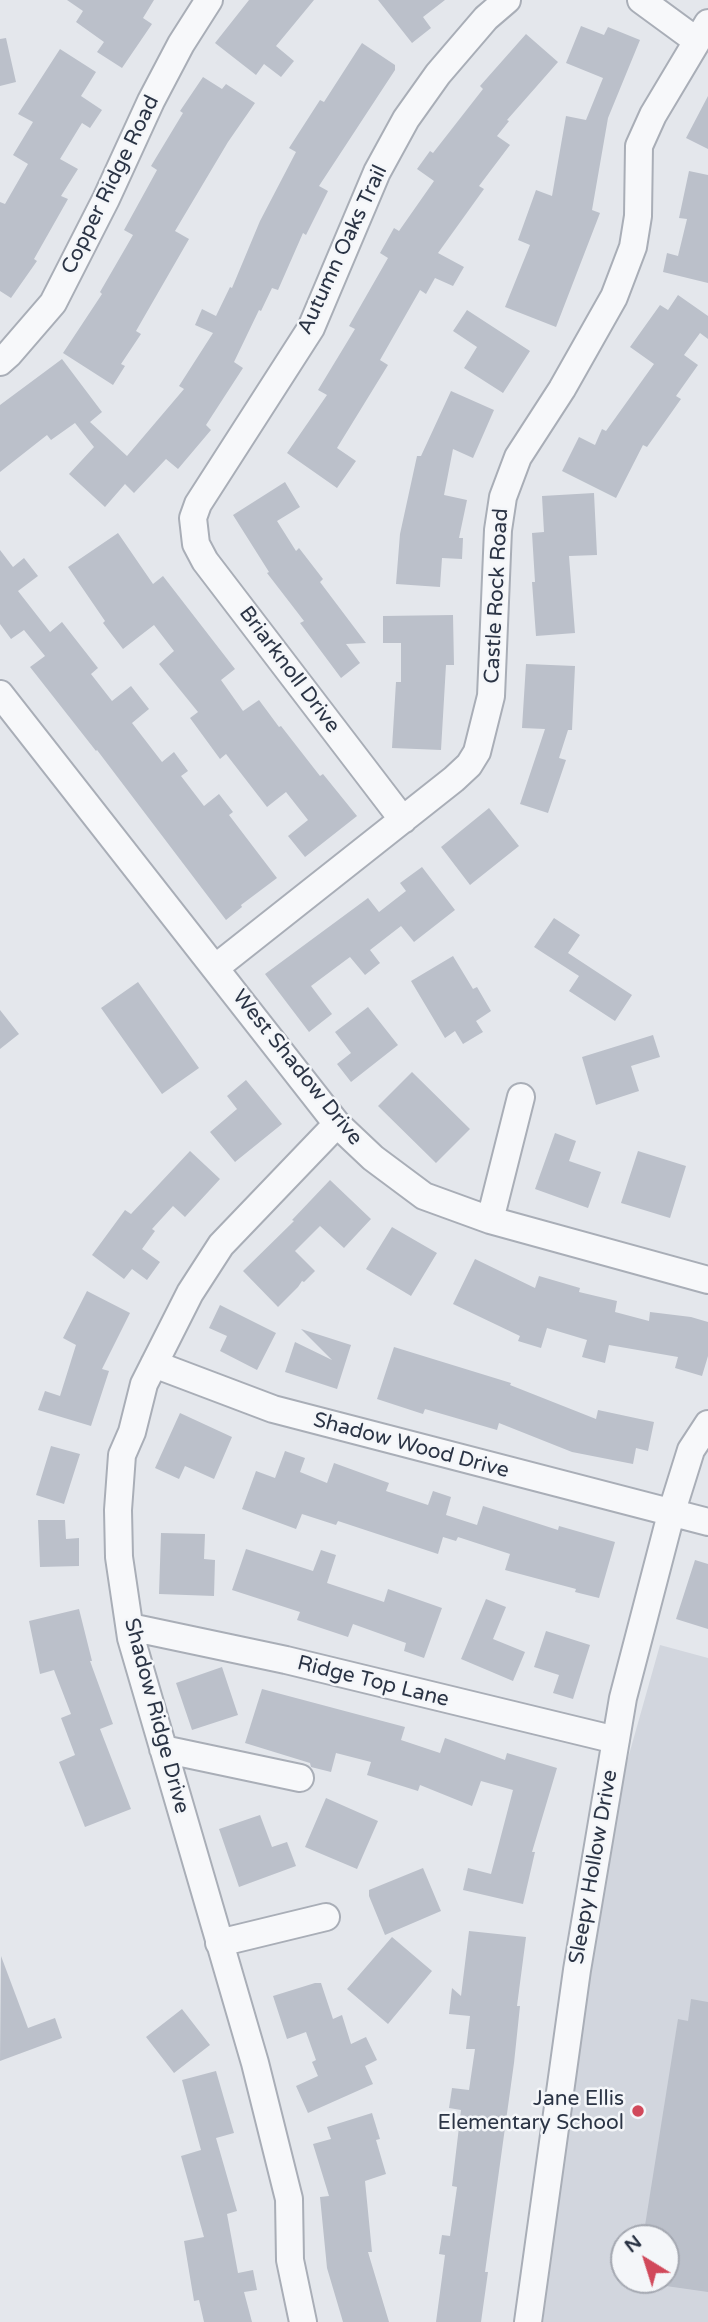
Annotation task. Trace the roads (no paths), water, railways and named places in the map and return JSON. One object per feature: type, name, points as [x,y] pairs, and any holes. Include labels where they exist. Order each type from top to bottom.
[{"type":"street","name":"Copper Ridge Road","points":[[0,362],[53,303],[106,200],[151,101],[181,44],[209,0]]},
{"type":"street","name":"Autumn Oaks Trail","points":[[195,513],[198,504],[311,328],[377,172],[406,119],[462,46],[486,18],[507,0]]},
{"type":"street","points":[[641,0],[703,32]]},
{"type":"street","name":"Castle Rock Road","points":[[215,968],[454,779],[469,765],[477,752],[491,696],[498,530],[503,496],[517,457],[562,389],[614,297],[633,247],[639,216],[639,146],[653,115],[703,32]]},
{"type":"street","name":"Briarknoll Drive","points":[[195,513],[193,518],[196,544],[205,561],[403,820]]},
{"type":"street","name":"West Shadow Drive","points":[[0,694],[337,1124],[373,1158],[424,1196],[489,1220],[708,1280]]},
{"type":"street","points":[[489,1220],[521,1097]]},
{"type":"street","name":"Shadow Ridge Drive","points":[[303,2322],[289,2260],[289,2199],[255,2063],[130,1627],[119,1557],[118,1510],[122,1455],[132,1432],[144,1384],[190,1293],[220,1245],[337,1124]]},
{"type":"street","name":"Shadow Wood Drive","points":[[154,1364],[273,1409],[708,1522]]},
{"type":"street","name":"Sleepy Hollow Drive","points":[[528,2322],[577,1970],[623,1698],[671,1514],[691,1450],[708,1424]]},
{"type":"street","name":"Ridge Top Lane","points":[[130,1627],[286,1660],[616,1740]]},
{"type":"street","points":[[163,1749],[300,1778]]},
{"type":"street","points":[[219,1943],[327,1917]]},
{"type":"place","name":"Jane Ellis Elementary School","points":[[638,2111]]}]
